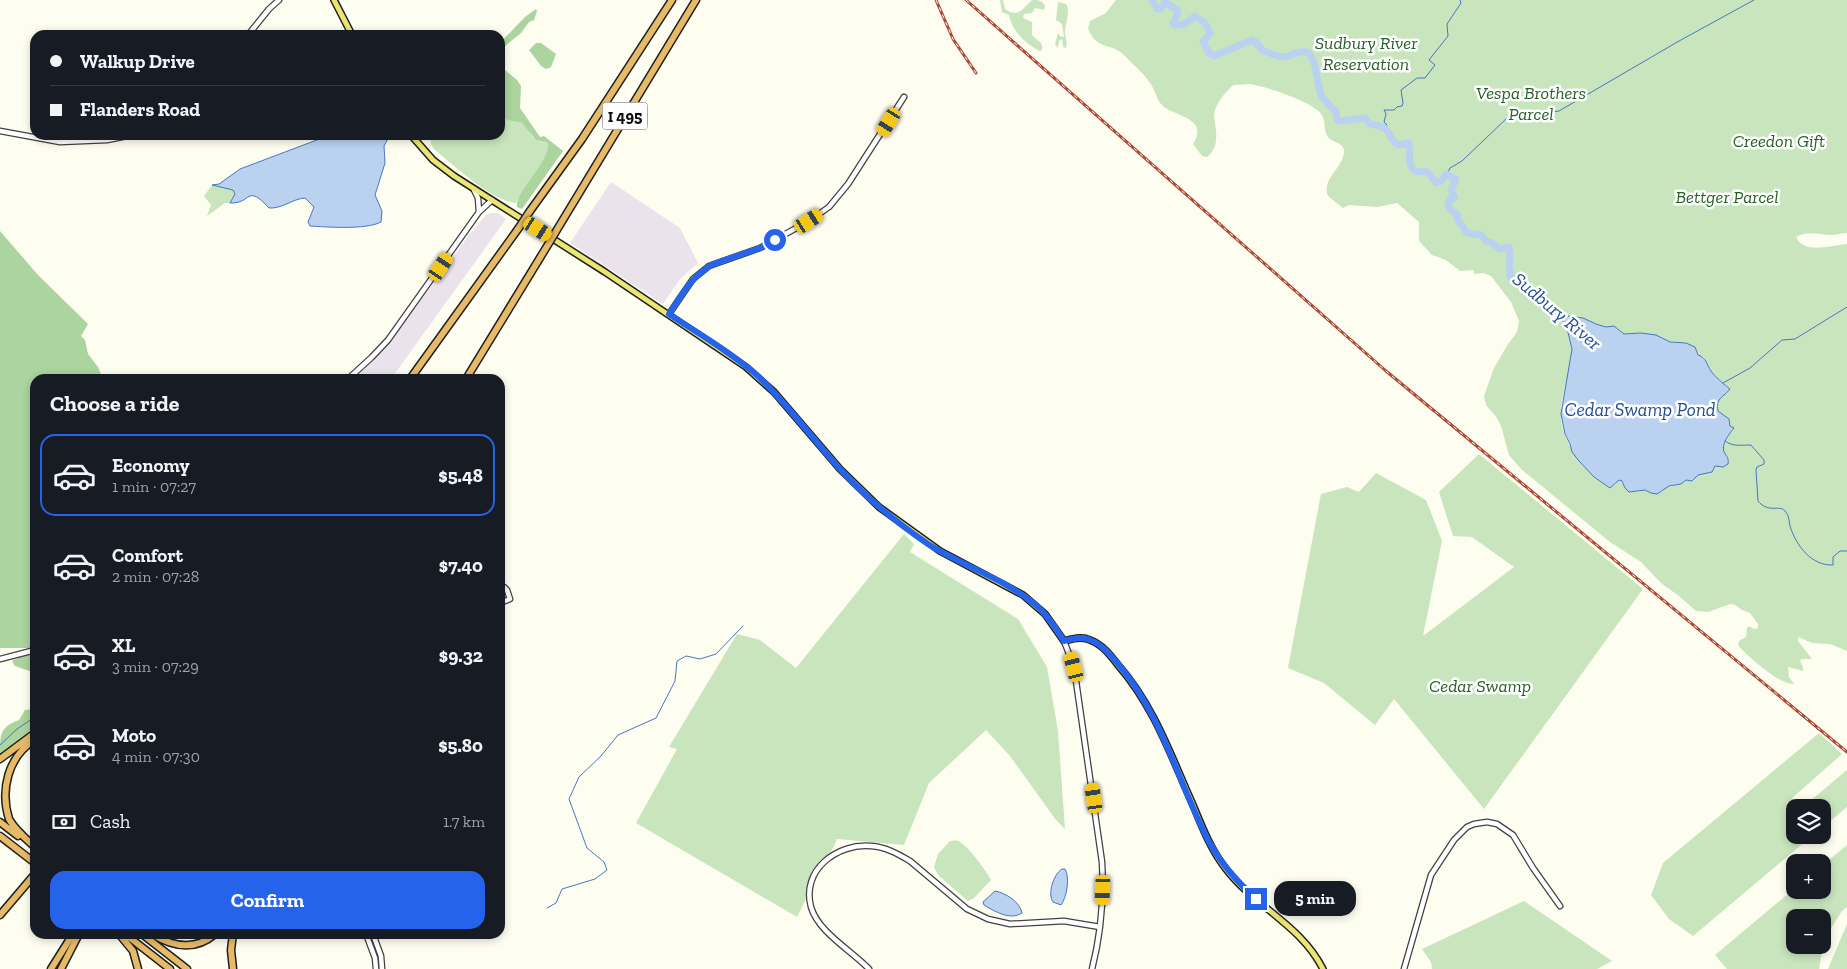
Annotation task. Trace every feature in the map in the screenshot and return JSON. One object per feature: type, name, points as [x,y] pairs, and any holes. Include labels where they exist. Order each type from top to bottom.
[{"type":"highway","name":"I 495","points":[[414,374],[582,139],[672,0]]},
{"type":"highway","name":"I 495","points":[[469,374],[696,0]]},
{"type":"highway","points":[[0,759],[30,737]]},
{"type":"highway","points":[[30,744],[18,753],[9,766],[3,782],[2,793],[5,810],[10,821],[30,843]]},
{"type":"highway","points":[[0,822],[30,844]]},
{"type":"highway","points":[[0,836],[30,860]]},
{"type":"highway","points":[[0,841],[30,861]]},
{"type":"highway","points":[[0,908],[30,879]]},
{"type":"highway","points":[[0,915],[30,880]]},
{"type":"highway","points":[[51,969],[70,939]]},
{"type":"highway","points":[[61,969],[76,939]]},
{"type":"highway","points":[[123,939],[133,951],[138,969]]},
{"type":"highway","points":[[131,939],[170,969]]},
{"type":"highway","points":[[148,939],[187,969]]},
{"type":"highway","points":[[161,939],[169,943],[185,946],[201,943],[207,939]]},
{"type":"highway","points":[[232,939],[231,950],[233,969]]},
{"type":"main road","points":[[334,0],[349,30]]},
{"type":"main road","points":[[416,140],[440,166],[669,314],[731,356],[758,377],[788,408],[840,469],[879,507],[934,548],[1024,595],[1045,614],[1064,641],[1079,638],[1090,639],[1106,651],[1142,696],[1156,720],[1204,832],[1221,862],[1243,888],[1299,935],[1313,951],[1323,969]]},
{"type":"street","points":[[252,30],[279,0]]},
{"type":"street","points":[[669,314],[693,280],[709,266],[760,248],[809,222],[829,208],[848,184],[904,96]]},
{"type":"street","points":[[0,131],[30,136]]},
{"type":"street","points":[[49,140],[60,142],[107,140]]},
{"type":"street","points":[[474,189],[478,198],[478,212]]},
{"type":"street","points":[[353,374],[388,340],[478,212],[492,200]]},
{"type":"street","points":[[505,588],[510,599],[505,601]]},
{"type":"street","points":[[1064,641],[1074,667],[1099,838],[1103,890],[1100,927],[1092,969]]},
{"type":"street","points":[[0,659],[30,651]]},
{"type":"street","points":[[1404,969],[1431,875],[1454,840],[1467,827],[1474,824],[1487,822],[1497,824],[1513,835],[1533,868],[1560,906]]},
{"type":"street","points":[[868,969],[826,930],[811,908],[811,884],[817,870],[835,853],[850,847],[870,846],[891,850],[910,861],[967,909],[995,922],[1018,925],[1064,921],[1100,927]]},
{"type":"street","points":[[368,939],[375,958],[376,969]]},
{"type":"street","points":[[375,939],[381,956],[382,969]]},
{"type":"shaded area","points":[[611,182],[680,228],[698,263],[680,279],[663,304],[570,243]]},
{"type":"shaded area","points":[[498,213],[506,219],[395,374],[359,374],[384,350],[469,235],[486,215]]},
{"type":"green space","points":[[1000,0],[1003,0],[1005,9],[1014,13],[1021,11],[1032,0],[1040,1],[1044,4],[1044,10],[1035,8],[1032,13],[1024,14],[1023,17],[1032,22],[1032,35],[1041,43],[1042,50],[1034,48],[1016,32],[1009,15],[1002,12]]},
{"type":"green space","points":[[1116,0],[1847,0],[1847,233],[1831,235],[1809,233],[1796,237],[1805,246],[1819,248],[1847,244],[1847,651],[1830,644],[1812,643],[1798,637],[1798,641],[1812,659],[1802,659],[1800,661],[1803,671],[1788,667],[1789,677],[1794,684],[1781,680],[1756,663],[1738,645],[1739,641],[1746,637],[1749,626],[1754,629],[1758,628],[1758,624],[1750,613],[1730,604],[1708,612],[1696,611],[1662,584],[1641,562],[1610,542],[1521,469],[1509,455],[1501,426],[1486,405],[1484,396],[1494,368],[1517,332],[1519,321],[1511,302],[1491,276],[1483,273],[1474,274],[1474,270],[1460,271],[1446,260],[1432,255],[1419,241],[1419,222],[1397,203],[1378,207],[1349,205],[1343,208],[1328,196],[1328,184],[1341,163],[1343,148],[1328,137],[1322,115],[1317,110],[1289,95],[1256,85],[1234,85],[1221,98],[1216,107],[1214,116],[1216,128],[1215,146],[1211,154],[1207,157],[1202,156],[1193,144],[1197,135],[1197,128],[1194,123],[1163,106],[1147,79],[1124,55],[1096,41],[1092,36],[1088,29],[1090,21],[1106,13]],"holes":[[[1558,312],[1568,316],[1580,317],[1606,327],[1616,327],[1624,334],[1641,333],[1670,342],[1686,343],[1695,347],[1698,355],[1704,357],[1712,373],[1729,388],[1719,399],[1718,405],[1718,411],[1729,419],[1730,425],[1734,429],[1723,446],[1729,460],[1728,464],[1723,467],[1715,466],[1712,472],[1697,475],[1693,481],[1686,480],[1679,485],[1667,487],[1661,492],[1651,493],[1645,490],[1635,492],[1625,488],[1621,481],[1617,481],[1615,485],[1610,485],[1596,478],[1573,451],[1566,439],[1562,425],[1562,405],[1572,352],[1566,327],[1556,316]]]},
{"type":"green space","points":[[1058,2],[1066,4],[1067,7],[1066,48],[1063,47],[1062,39],[1059,41],[1058,48],[1055,44],[1058,33],[1064,37],[1062,24],[1056,20]]},
{"type":"green space","points":[[536,9],[534,20],[529,22],[521,33],[505,46],[505,38],[525,17]]},
{"type":"green space","points":[[536,43],[541,43],[556,54],[551,67],[546,69],[541,66],[529,50]]},
{"type":"green space","points":[[505,70],[521,86],[520,108],[540,137],[544,136],[563,151],[522,209],[517,207],[521,193],[543,160],[548,143],[536,140],[522,123],[505,119]]},
{"type":"green space","points":[[505,118],[523,124],[536,140],[548,143],[545,157],[516,203],[496,196],[473,181],[451,164],[431,144],[431,140],[505,140]]},
{"type":"green space","points":[[212,185],[233,190],[236,194],[230,203],[225,203],[207,216],[211,205],[204,196]]},
{"type":"green space","points":[[0,231],[38,275],[88,324],[81,336],[85,340],[88,354],[101,374],[30,374],[30,671],[15,666],[12,661],[23,655],[28,648],[0,648]]},
{"type":"green space","name":"Cedar Swamp","points":[[1479,454],[1643,589],[1484,809],[1394,699],[1375,725],[1324,683],[1288,668],[1321,494],[1347,487],[1359,492],[1376,473],[1426,500],[1442,541],[1423,636],[1514,567],[1472,537],[1453,536],[1439,492]]},
{"type":"green space","points":[[904,534],[914,544],[910,552],[1018,619],[1047,667],[1058,731],[1065,829],[1056,820],[1010,756],[986,730],[929,783],[904,845],[837,839],[831,852],[820,861],[812,872],[806,899],[797,917],[636,823],[677,749],[669,747],[737,634],[760,640],[796,668]]},
{"type":"green space","points":[[25,710],[30,710],[30,733],[0,754],[2,732],[19,720]]},
{"type":"green space","points":[[1819,733],[1842,754],[1793,799],[1786,799],[1786,844],[1802,844],[1790,854],[1786,854],[1786,858],[1693,936],[1669,919],[1651,895],[1663,863]]},
{"type":"green space","points":[[1847,770],[1847,807],[1831,820],[1831,799],[1813,799]]},
{"type":"green space","points":[[950,841],[962,843],[991,880],[974,898],[968,901],[938,875],[934,867],[938,854]]},
{"type":"green space","points":[[1847,845],[1847,907],[1842,911],[1831,928],[1831,909],[1786,909],[1786,954],[1822,954],[1819,969],[1727,969],[1715,955],[1786,896],[1786,899],[1831,899],[1831,858]]},
{"type":"green space","points":[[1524,901],[1612,961],[1597,969],[1432,969],[1431,962],[1422,949]]},
{"type":"green space","points":[[1847,924],[1847,969],[1828,969]]},
{"type":"water","points":[[317,140],[387,140],[384,146],[385,163],[375,195],[382,211],[381,222],[374,225],[356,227],[310,226],[308,222],[314,207],[305,198],[274,208],[269,208],[262,201],[252,196],[242,201],[230,203],[235,194],[233,190],[212,185],[219,184],[240,169]]},
{"type":"water","name":"Cedar Swamp Pond","points":[[1556,312],[1583,318],[1606,327],[1614,326],[1624,334],[1641,333],[1656,335],[1670,342],[1686,343],[1695,347],[1698,355],[1705,360],[1712,373],[1730,389],[1719,400],[1717,407],[1718,411],[1729,419],[1730,426],[1734,428],[1726,439],[1723,449],[1728,459],[1728,464],[1723,467],[1715,466],[1712,472],[1698,475],[1692,481],[1686,480],[1681,484],[1669,486],[1657,494],[1645,490],[1629,492],[1622,481],[1619,480],[1610,488],[1594,477],[1572,452],[1565,434],[1561,414],[1572,349],[1566,324],[1556,316]]},
{"type":"water","points":[[1062,869],[1065,869],[1067,873],[1068,882],[1061,905],[1053,902],[1051,889],[1054,879]]},
{"type":"water","points":[[995,891],[1012,899],[1021,909],[1022,913],[1007,916],[984,905],[983,902]]},
{"type":"waterway","name":"Sudbury River","points":[[1152,0],[1157,9],[1161,9],[1165,2],[1177,10],[1178,13],[1173,23],[1175,25],[1185,24],[1195,16],[1205,23],[1210,33],[1203,42],[1209,53],[1214,56],[1252,40],[1263,51],[1278,56],[1284,57],[1299,52],[1309,53],[1314,62],[1321,96],[1336,112],[1337,119],[1340,121],[1365,118],[1370,124],[1387,130],[1398,145],[1409,143],[1410,165],[1415,171],[1428,172],[1436,183],[1442,180],[1446,174],[1456,179],[1451,190],[1455,197],[1449,200],[1448,205],[1458,215],[1457,218],[1467,233],[1481,235],[1486,241],[1500,249],[1509,247],[1511,278],[1518,278],[1521,283],[1527,285],[1531,294],[1536,298],[1544,297],[1549,308],[1562,317]]},
{"type":"waterway","points":[[1385,128],[1387,125],[1384,122],[1386,114],[1384,110],[1394,110],[1402,106],[1401,90],[1417,78],[1425,78],[1435,65],[1429,60],[1448,36],[1447,24],[1461,3],[1460,0]]},
{"type":"waterway","points":[[1447,174],[1450,168],[1462,161],[1507,118],[1559,111],[1754,0]]},
{"type":"waterway","points":[[1723,383],[1750,368],[1782,340],[1795,339],[1847,307]]},
{"type":"waterway","points":[[1725,441],[1734,445],[1751,445],[1764,460],[1764,464],[1757,467],[1756,470],[1758,501],[1766,507],[1780,508],[1785,511],[1796,540],[1805,553],[1818,562],[1833,565],[1833,557],[1840,551],[1847,551]]},
{"type":"waterway","points":[[547,908],[556,903],[562,889],[595,879],[607,870],[604,862],[587,848],[569,799],[579,777],[601,756],[618,735],[656,718],[675,681],[677,661],[686,656],[700,659],[716,654],[743,626]]},
{"type":"waterway","points":[[0,745],[17,729],[30,720]]},
{"type":"railway","points":[[936,0],[953,39],[976,73]]},
{"type":"railway","points":[[966,0],[1386,371],[1847,752]]},
{"type":"route","points":[[775,240],[760,248],[706,268],[696,276],[683,292],[669,314],[731,356],[758,377],[774,392],[848,477],[879,507],[940,551],[1024,595],[1045,614],[1064,641],[1079,638],[1090,639],[1106,651],[1126,674],[1150,708],[1204,832],[1216,854],[1237,882],[1256,899]]},
{"type":"park label","name":"Sudbury River Reservation","points":[[1366,53]]},
{"type":"park label","name":"Vespa Brothers Parcel","points":[[1531,104]]},
{"type":"park label","name":"Creedon Gift","points":[[1779,141]]},
{"type":"park label","name":"Bettger Parcel","points":[[1727,197]]}]
